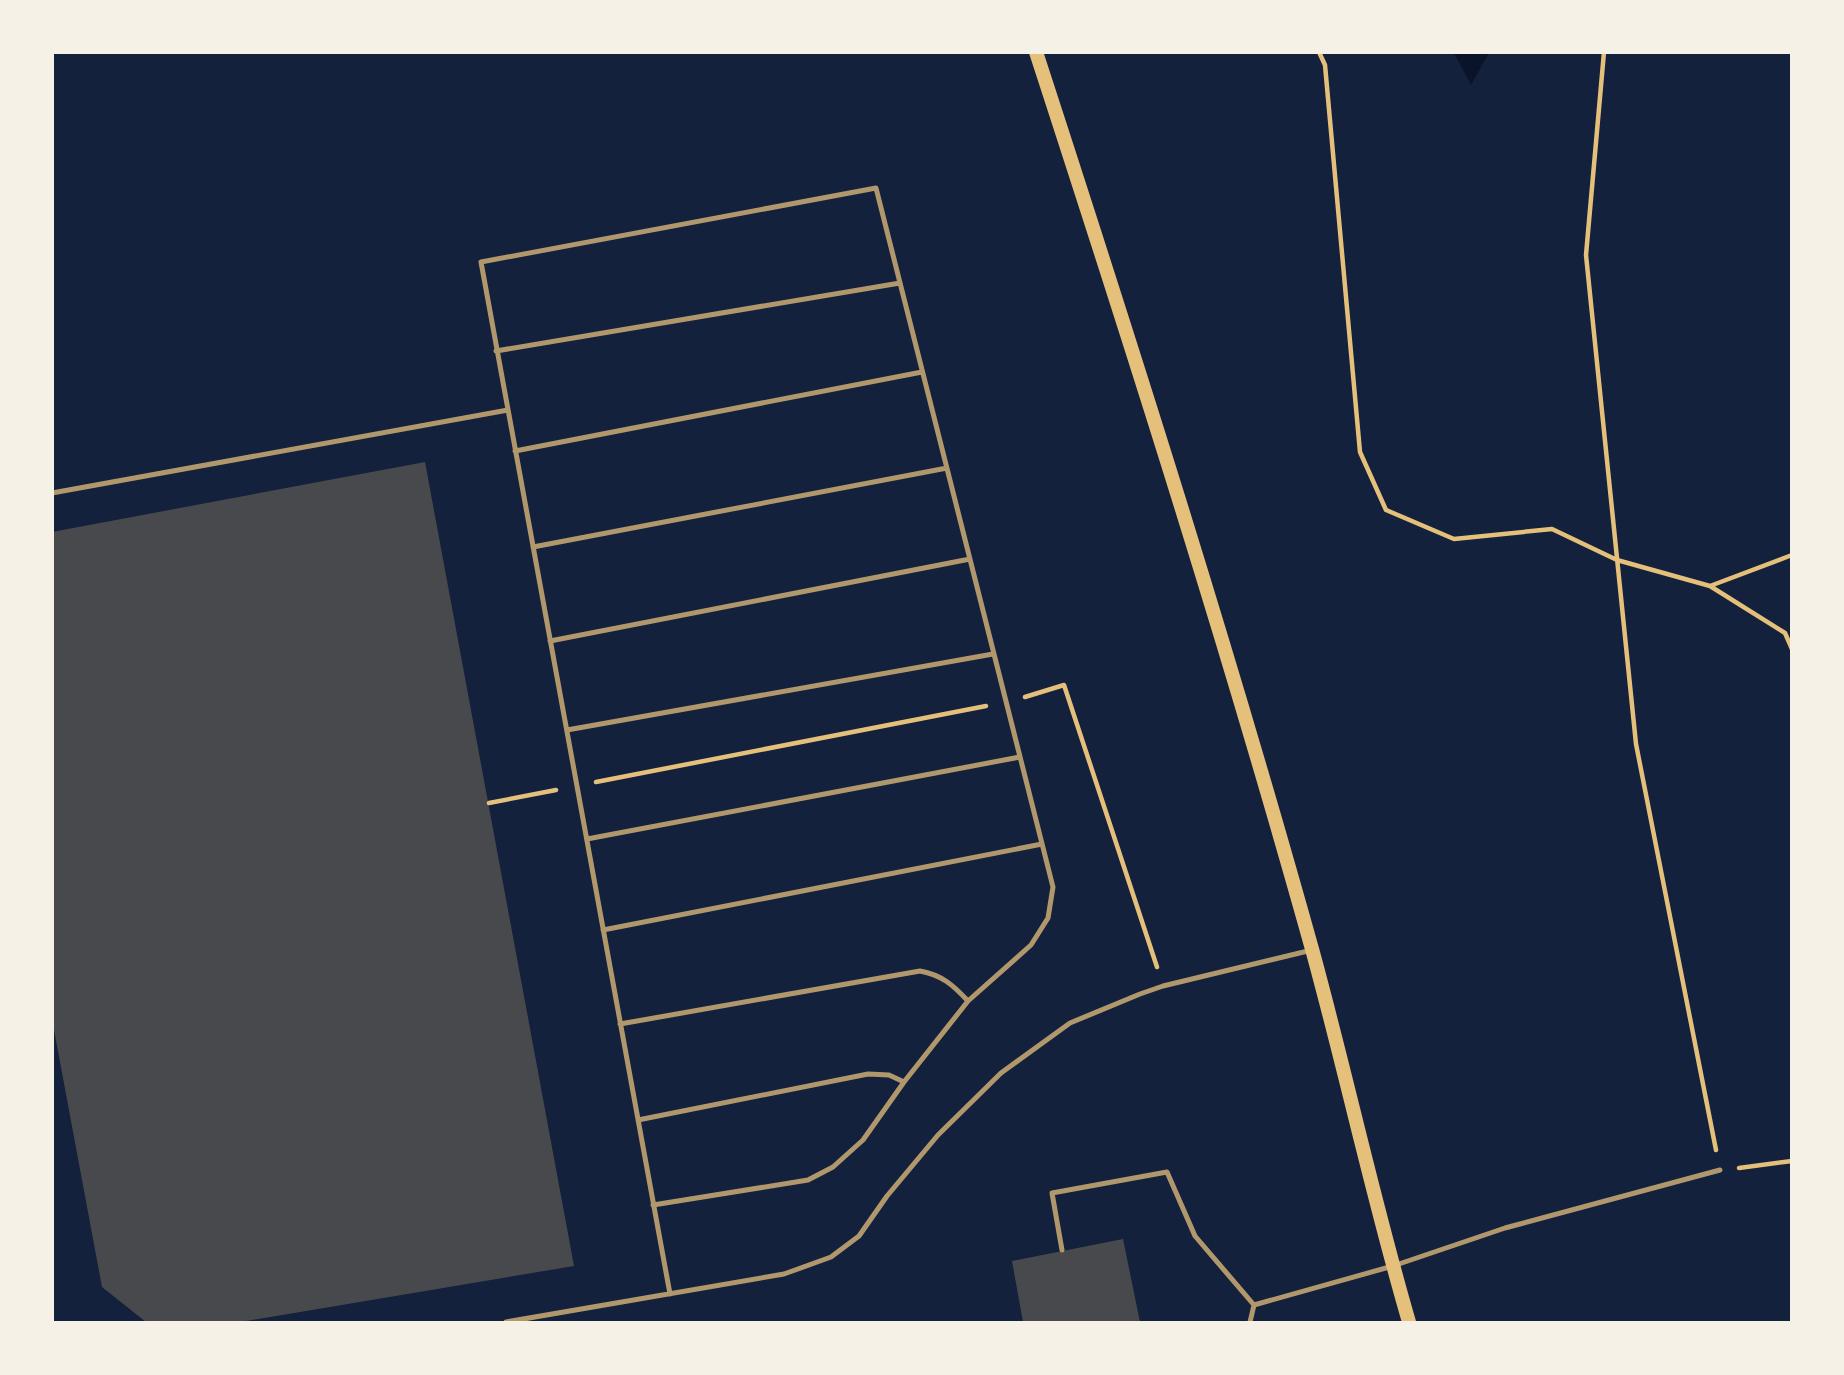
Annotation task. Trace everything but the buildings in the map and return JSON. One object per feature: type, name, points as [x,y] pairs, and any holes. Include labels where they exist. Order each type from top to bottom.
[{"type":"main road","points":[[1036,52],[1139,367],[1312,950],[1409,1322]]},
{"type":"lane","points":[[653,1205],[808,1180],[833,1167],[863,1140],[904,1082],[968,1001],[1031,945],[1048,918],[1053,887],[876,188],[481,262],[496,351],[508,410],[653,1205],[670,1294]]},
{"type":"lane","points":[[496,351],[900,283]]},
{"type":"lane","points":[[515,451],[922,372]]},
{"type":"lane","points":[[52,493],[508,410]]},
{"type":"lane","points":[[533,547],[947,468]]},
{"type":"lane","points":[[550,641],[970,559]]},
{"type":"lane","points":[[567,730],[993,654]]},
{"type":"lane","points":[[587,839],[1020,757]]},
{"type":"lane","points":[[603,930],[1042,844]]},
{"type":"lane","points":[[506,1322],[784,1275],[831,1257],[859,1236],[887,1196],[939,1135],[1001,1073],[1070,1023],[1164,986],[1312,950]]},
{"type":"lane","points":[[620,1024],[920,971],[935,974],[949,982],[968,1001]]},
{"type":"lane","points":[[638,1120],[868,1074],[889,1076],[904,1082]]},
{"type":"lane","points":[[1254,1305],[1393,1266],[1505,1228],[1720,1170]]},
{"type":"lane","points":[[1062,1250],[1052,1193],[1167,1172],[1195,1236],[1254,1305]]},
{"type":"lane","points":[[1250,1322],[1254,1305]]},
{"type":"path","points":[[1319,52],[1325,65],[1360,452],[1386,510],[1454,540],[1552,528],[1617,560],[1710,586],[1785,633],[1791,649]]},
{"type":"path","points":[[1604,52],[1586,255],[1636,744],[1720,1170],[1791,1161]]},
{"type":"path","points":[[1710,586],[1791,555]]},
{"type":"water","points":[[1454,53],[1489,53],[1471,85]]}]
